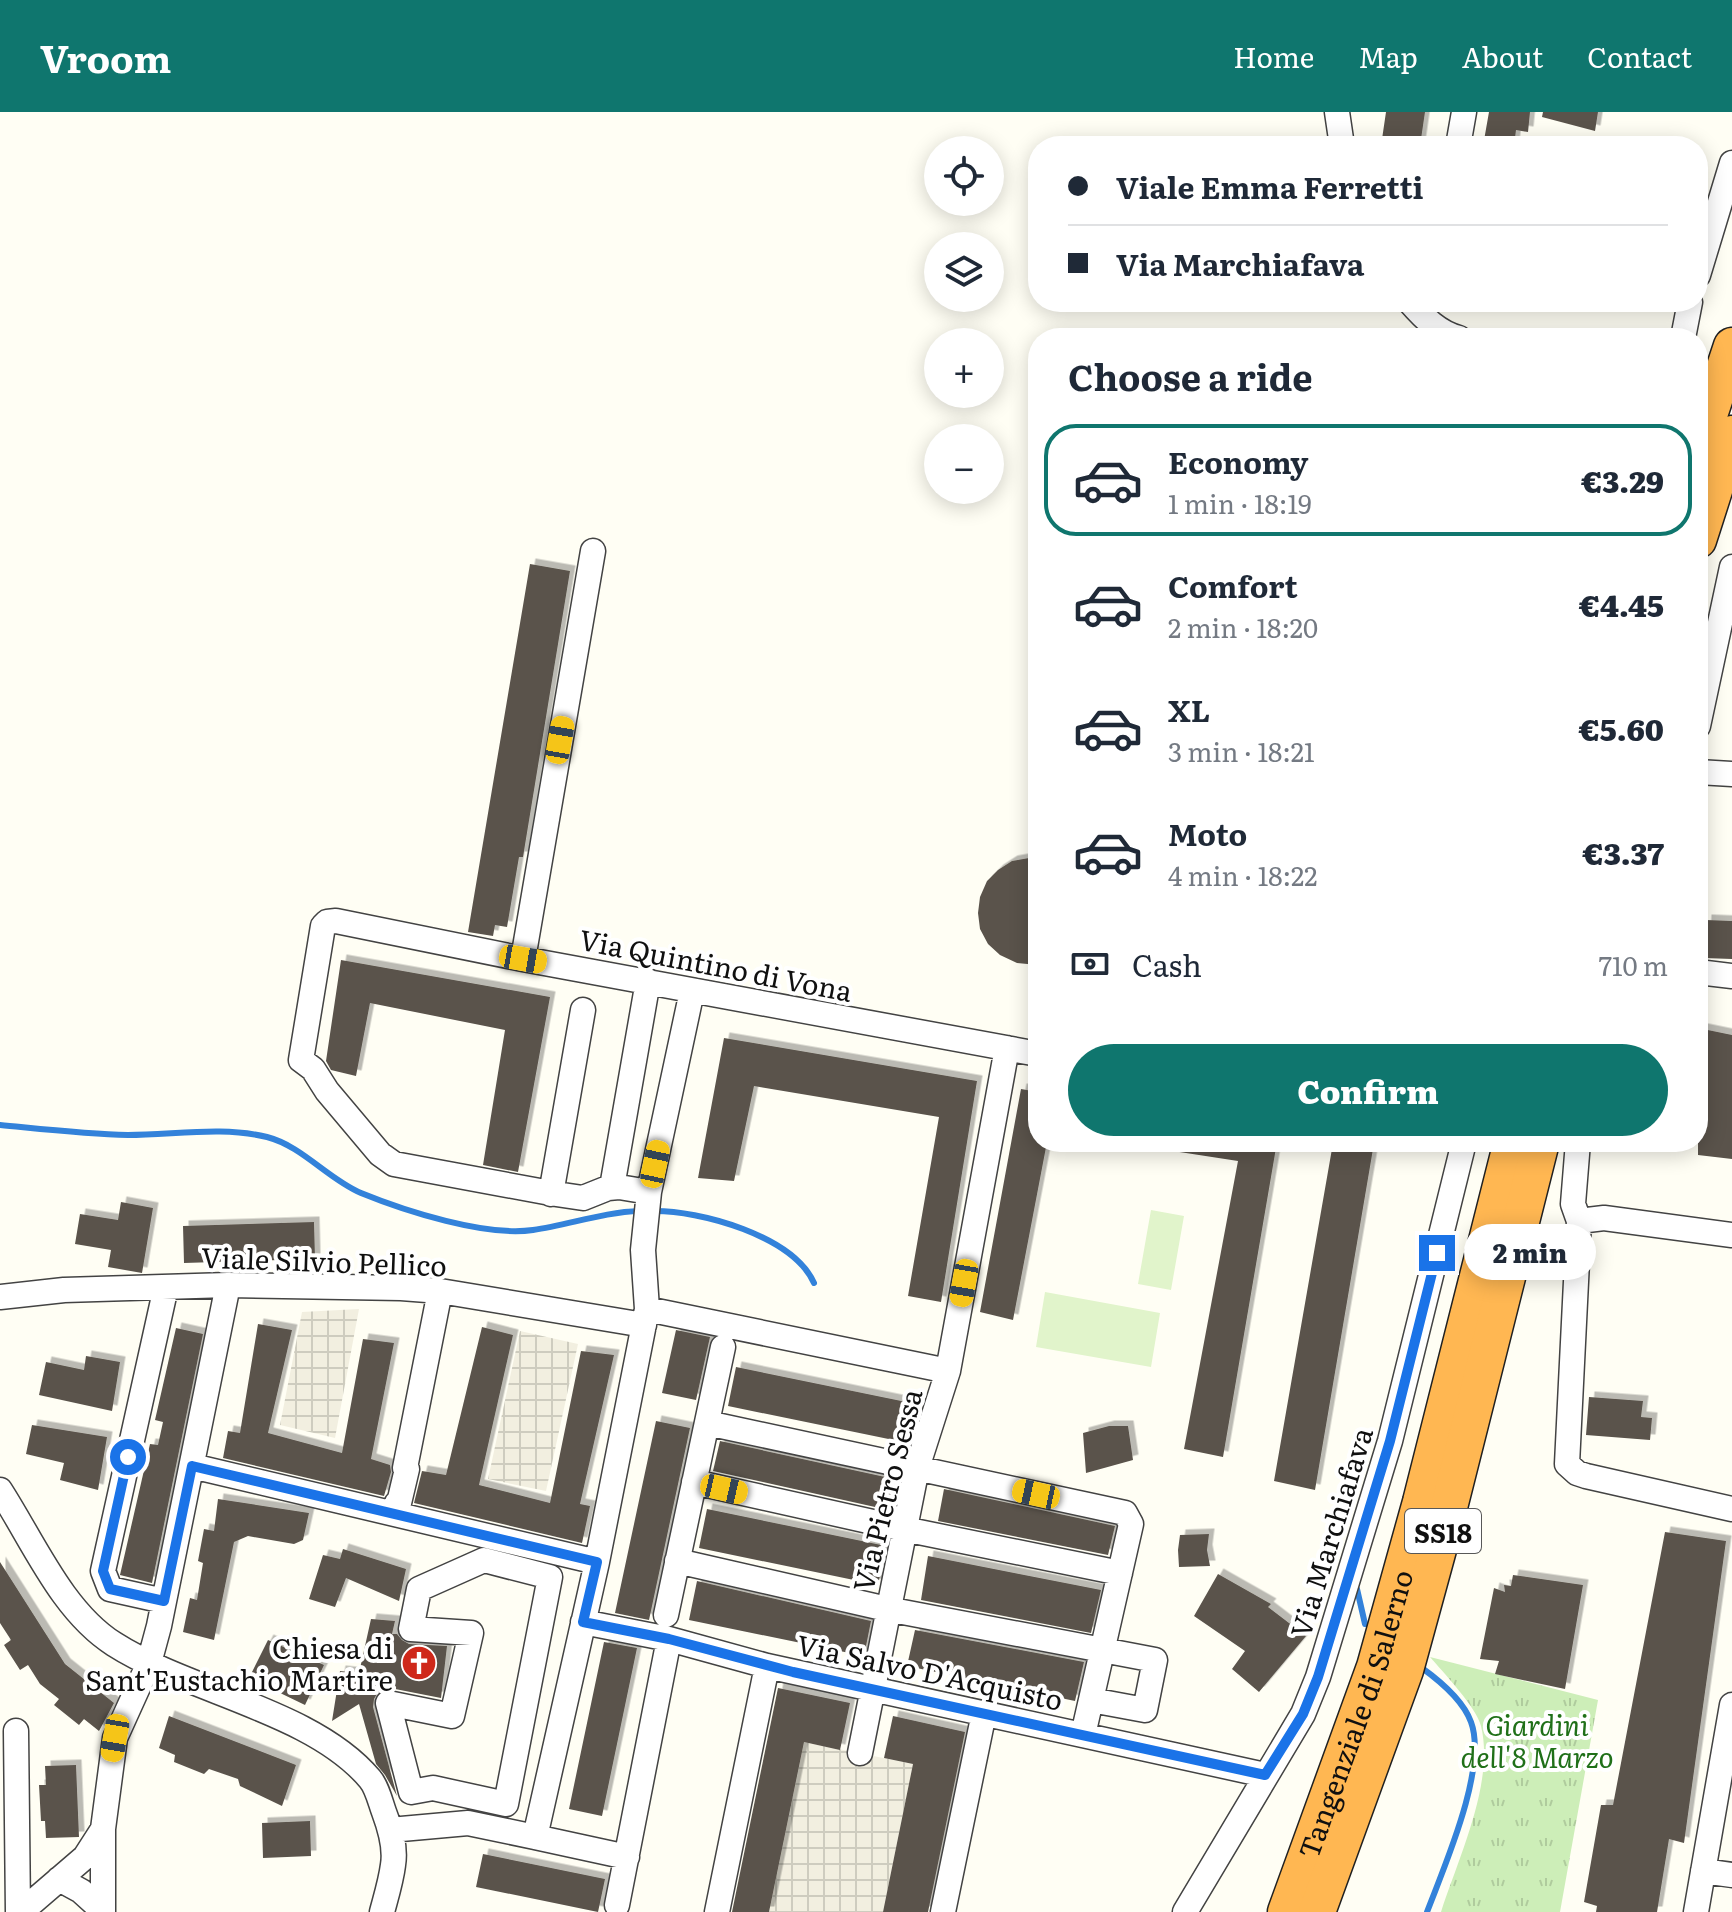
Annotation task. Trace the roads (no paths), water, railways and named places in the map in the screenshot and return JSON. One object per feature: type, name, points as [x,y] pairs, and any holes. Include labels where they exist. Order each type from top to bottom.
[{"type":"highway","points":[[1708,418],[1732,346]]},
{"type":"highway","points":[[1708,509],[1732,434]]},
{"type":"highway","name":"Tangenziale di Salerno","points":[[1286,1912],[1375,1667],[1421,1502],[1509,1152]]},
{"type":"highway","name":"Tangenziale di Salerno","points":[[1317,1912],[1405,1670],[1538,1152]]},
{"type":"street","points":[[1337,112],[1341,136]]},
{"type":"street","points":[[1460,136],[1464,112]]},
{"type":"street","points":[[1708,242],[1732,163]]},
{"type":"street","points":[[523,959],[593,551]]},
{"type":"street","points":[[1708,679],[1732,567]]},
{"type":"street","points":[[1708,773],[1732,774]]},
{"type":"street","name":"Via Quintino di Vona","points":[[551,1194],[394,1164],[360,1131],[313,1069],[303,1063],[300,1055],[302,1039],[323,926],[327,922],[336,921],[523,959],[1028,1052]]},
{"type":"street","points":[[1708,973],[1732,976]]},
{"type":"street","points":[[612,1187],[648,981]]},
{"type":"street","points":[[535,1837],[597,1562],[646,1317],[643,1250],[649,1192],[692,991]]},
{"type":"street","points":[[583,1010],[551,1194],[583,1198],[612,1187],[649,1192]]},
{"type":"street","points":[[948,1371],[1007,1048]]},
{"type":"street","name":"Via Marchiafava","points":[[1185,1912],[1303,1714],[1318,1677],[1390,1441],[1462,1152]]},
{"type":"street","points":[[1577,1152],[1573,1204],[1579,1221],[1567,1464],[1577,1473],[1732,1509]]},
{"type":"street","points":[[1579,1221],[1604,1218],[1732,1235]]},
{"type":"street","points":[[103,1912],[103,1829],[115,1738],[149,1663],[228,1285]]},
{"type":"street","name":"Viale Silvio Pellico","points":[[0,1297],[64,1290],[326,1285],[440,1291],[646,1317]]},
{"type":"street","points":[[164,1601],[110,1589],[103,1571],[166,1287]]},
{"type":"street","points":[[395,1508],[440,1291]]},
{"type":"street","name":"Via Pietro Sessa","points":[[646,1317],[948,1371],[917,1468],[860,1753]]},
{"type":"street","points":[[617,1905],[677,1561],[723,1347]]},
{"type":"street","points":[[707,1423],[1125,1513],[1131,1524],[1083,1735]]},
{"type":"street","points":[[192,1466],[395,1508],[597,1562]]},
{"type":"street","points":[[694,1482],[1120,1573]]},
{"type":"street","points":[[0,1490],[71,1606],[88,1624],[114,1644],[149,1663],[305,1730],[340,1750],[372,1781],[390,1830],[394,1863],[382,1912]]},
{"type":"street","points":[[484,1560],[550,1577],[506,1804],[433,1788],[411,1792],[388,1703],[452,1716],[471,1633],[411,1629],[419,1589],[484,1560]]},
{"type":"street","points":[[677,1561],[887,1609],[1155,1660],[1145,1710],[1091,1700]]},
{"type":"street","name":"Via Salvo D'Acquisto","points":[[583,1622],[667,1627],[767,1666],[1265,1775]]},
{"type":"street","points":[[717,1912],[767,1666]]},
{"type":"street","points":[[1696,1912],[1727,1763],[1732,1705]]},
{"type":"street","points":[[943,1912],[984,1713]]},
{"type":"street","points":[[16,1731],[20,1912]]},
{"type":"street","points":[[390,1830],[468,1823],[627,1857]]},
{"type":"street","points":[[20,1912],[85,1857],[103,1829]]},
{"type":"street","points":[[1703,1871],[1732,1875]]},
{"type":"street","points":[[59,1879],[81,1891],[103,1912]]},
{"type":"waterway","points":[[0,1125],[112,1134],[233,1132],[267,1137],[292,1148],[361,1193],[422,1214],[492,1230],[533,1230],[640,1211]]},
{"type":"waterway","points":[[652,1211],[695,1215],[766,1239],[803,1266],[814,1283]]},
{"type":"waterway","points":[[1357,1589],[1365,1624]]},
{"type":"waterway","points":[[1422,1668],[1457,1699],[1471,1722],[1475,1742],[1474,1765],[1462,1817],[1427,1912]]},
{"type":"place","name":"Chiesa di Sant'Eustachio Martire","points":[[419,1663]]},
{"type":"park label","name":"Giardini dell'8 Marzo","points":[[1537,1740]]}]
